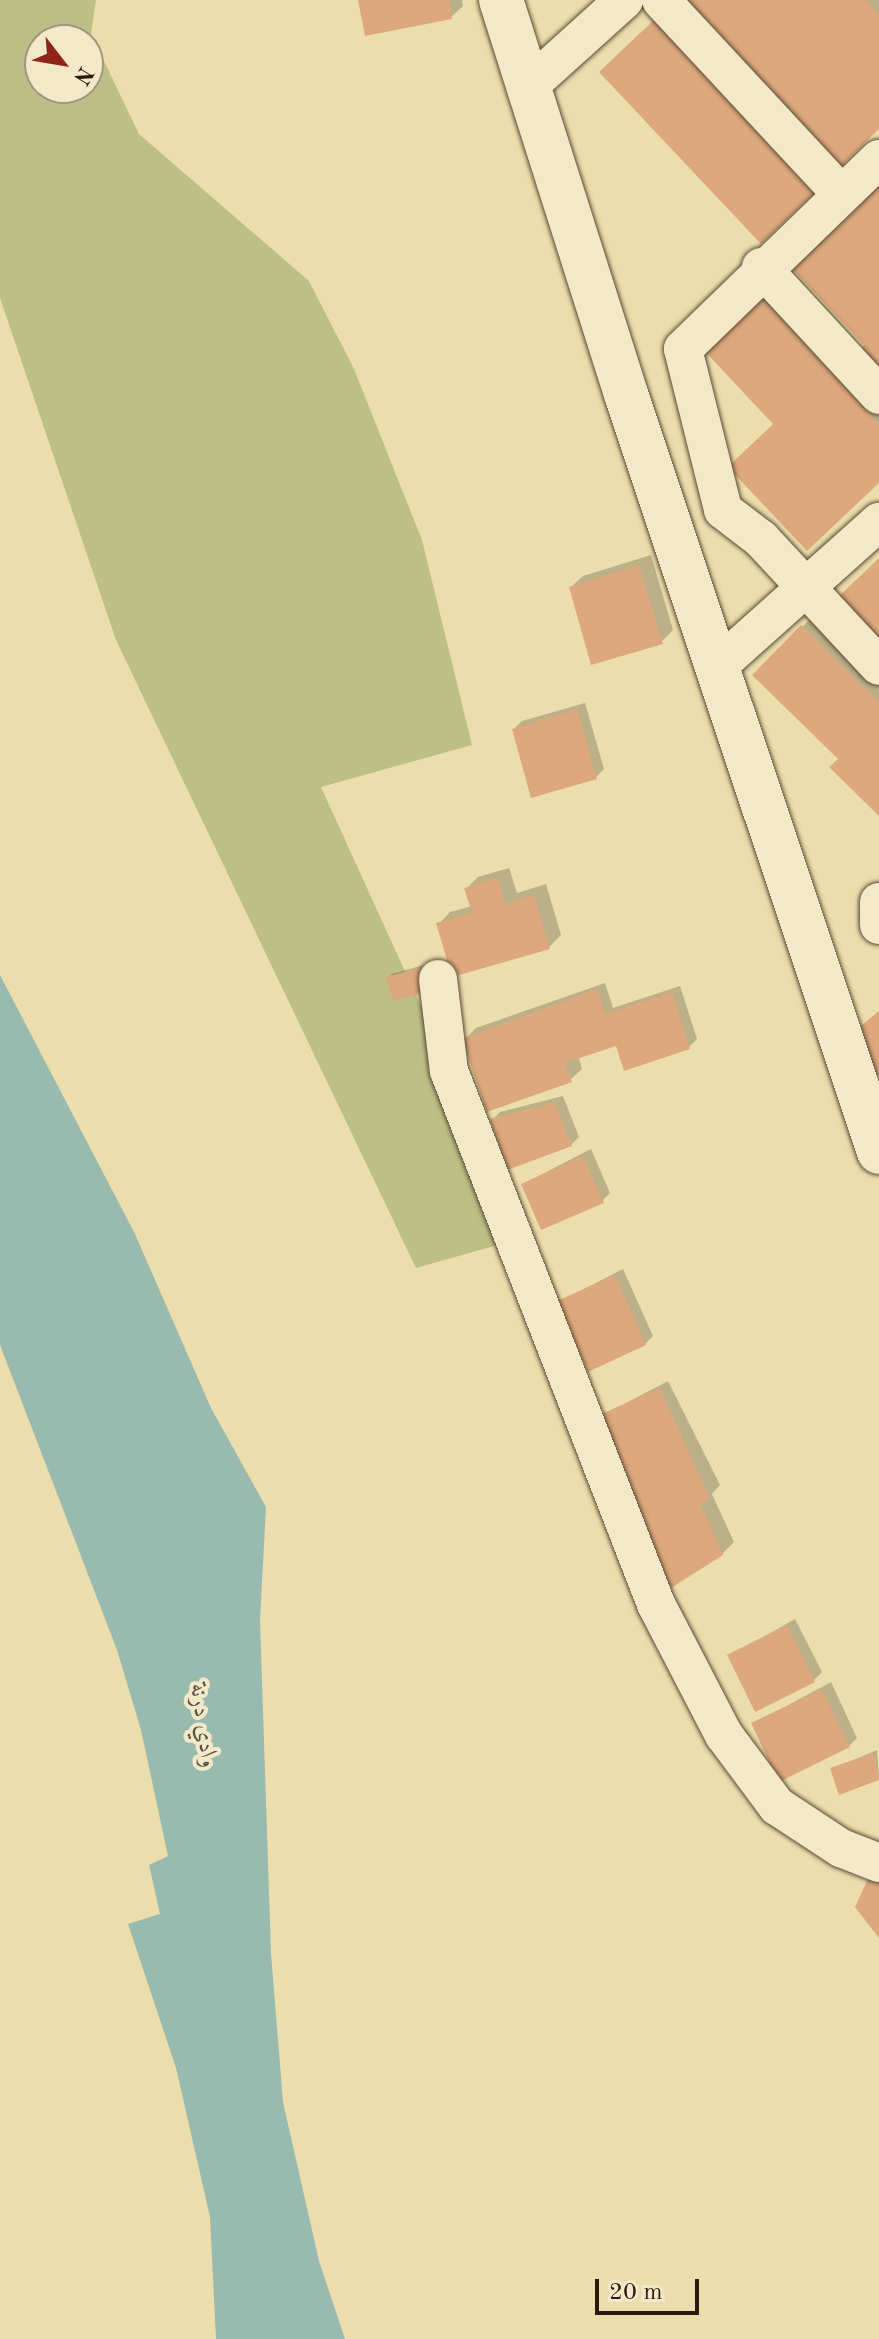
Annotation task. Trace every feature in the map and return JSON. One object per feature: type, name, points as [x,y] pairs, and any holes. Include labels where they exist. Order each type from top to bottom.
[{"type":"street","points":[[501,0],[626,394],[719,665],[879,1152]]},
{"type":"street","points":[[530,85],[624,0]]},
{"type":"street","points":[[661,0],[841,194]]},
{"type":"street","points":[[879,159],[761,267],[683,349],[723,510],[806,587],[879,666]]},
{"type":"street","points":[[761,267],[879,395]]},
{"type":"street","points":[[719,665],[879,522]]},
{"type":"street","points":[[879,902],[879,925]]},
{"type":"street","points":[[438,979],[449,1071],[656,1604],[724,1735],[777,1806],[841,1848],[879,1863]]},
{"type":"green space","points":[[0,0],[96,0],[92,24],[24,24],[24,104],[104,104],[104,61],[139,134],[309,281],[354,369],[422,540],[472,745],[321,787],[526,1237],[416,1268],[116,640],[0,298]]},
{"type":"water","name":"وادي درنة","points":[[0,975],[135,1234],[211,1408],[266,1507],[260,1620],[271,1953],[283,2102],[319,2261],[345,2339],[216,2339],[210,2217],[176,2068],[128,1924],[160,1914],[149,1865],[168,1856],[141,1730],[117,1650],[0,1345]]},
{"type":"building","points":[[358,0],[449,0],[452,19],[365,36]]},
{"type":"building","points":[[679,0],[866,0],[879,14],[879,129],[839,168]]},
{"type":"building","points":[[655,19],[817,191],[761,244],[599,72]]},
{"type":"building","points":[[879,173],[879,376],[857,352],[864,345],[786,262]]},
{"type":"building","points":[[757,293],[879,424],[879,483],[807,551],[728,467],[773,424],[700,346]]},
{"type":"building","points":[[879,558],[879,643],[836,599]]},
{"type":"building","points":[[639,565],[663,644],[591,665],[569,587]]},
{"type":"building","points":[[801,625],[879,702],[879,816],[829,767],[838,759],[752,675]]},
{"type":"building","points":[[577,709],[597,779],[531,798],[512,729]]},
{"type":"building","points":[[498,878],[505,904],[534,895],[550,949],[452,977],[436,923],[472,913],[464,888]]},
{"type":"building","points":[[427,966],[434,990],[393,1001],[386,977]]},
{"type":"building","points":[[597,989],[605,1014],[672,992],[690,1049],[624,1071],[616,1046],[565,1063],[572,1082],[487,1112],[462,1039]]},
{"type":"building","points":[[879,1011],[879,1074],[873,1079],[855,1031]]},
{"type":"building","points":[[555,1103],[572,1146],[507,1170],[490,1119]]},
{"type":"building","points":[[583,1156],[604,1203],[541,1230],[521,1184]]},
{"type":"building","points":[[615,1275],[646,1345],[588,1372],[557,1301]]},
{"type":"building","points":[[660,1388],[710,1499],[700,1503],[723,1555],[671,1588],[597,1416]]},
{"type":"building","points":[[787,1625],[815,1682],[755,1712],[727,1655]]},
{"type":"building","points":[[822,1689],[850,1747],[779,1782],[751,1723]]},
{"type":"building","points":[[874,1753],[879,1780],[839,1795],[830,1768]]},
{"type":"building","points":[[871,1872],[879,1875],[879,1938],[855,1907]]}]
